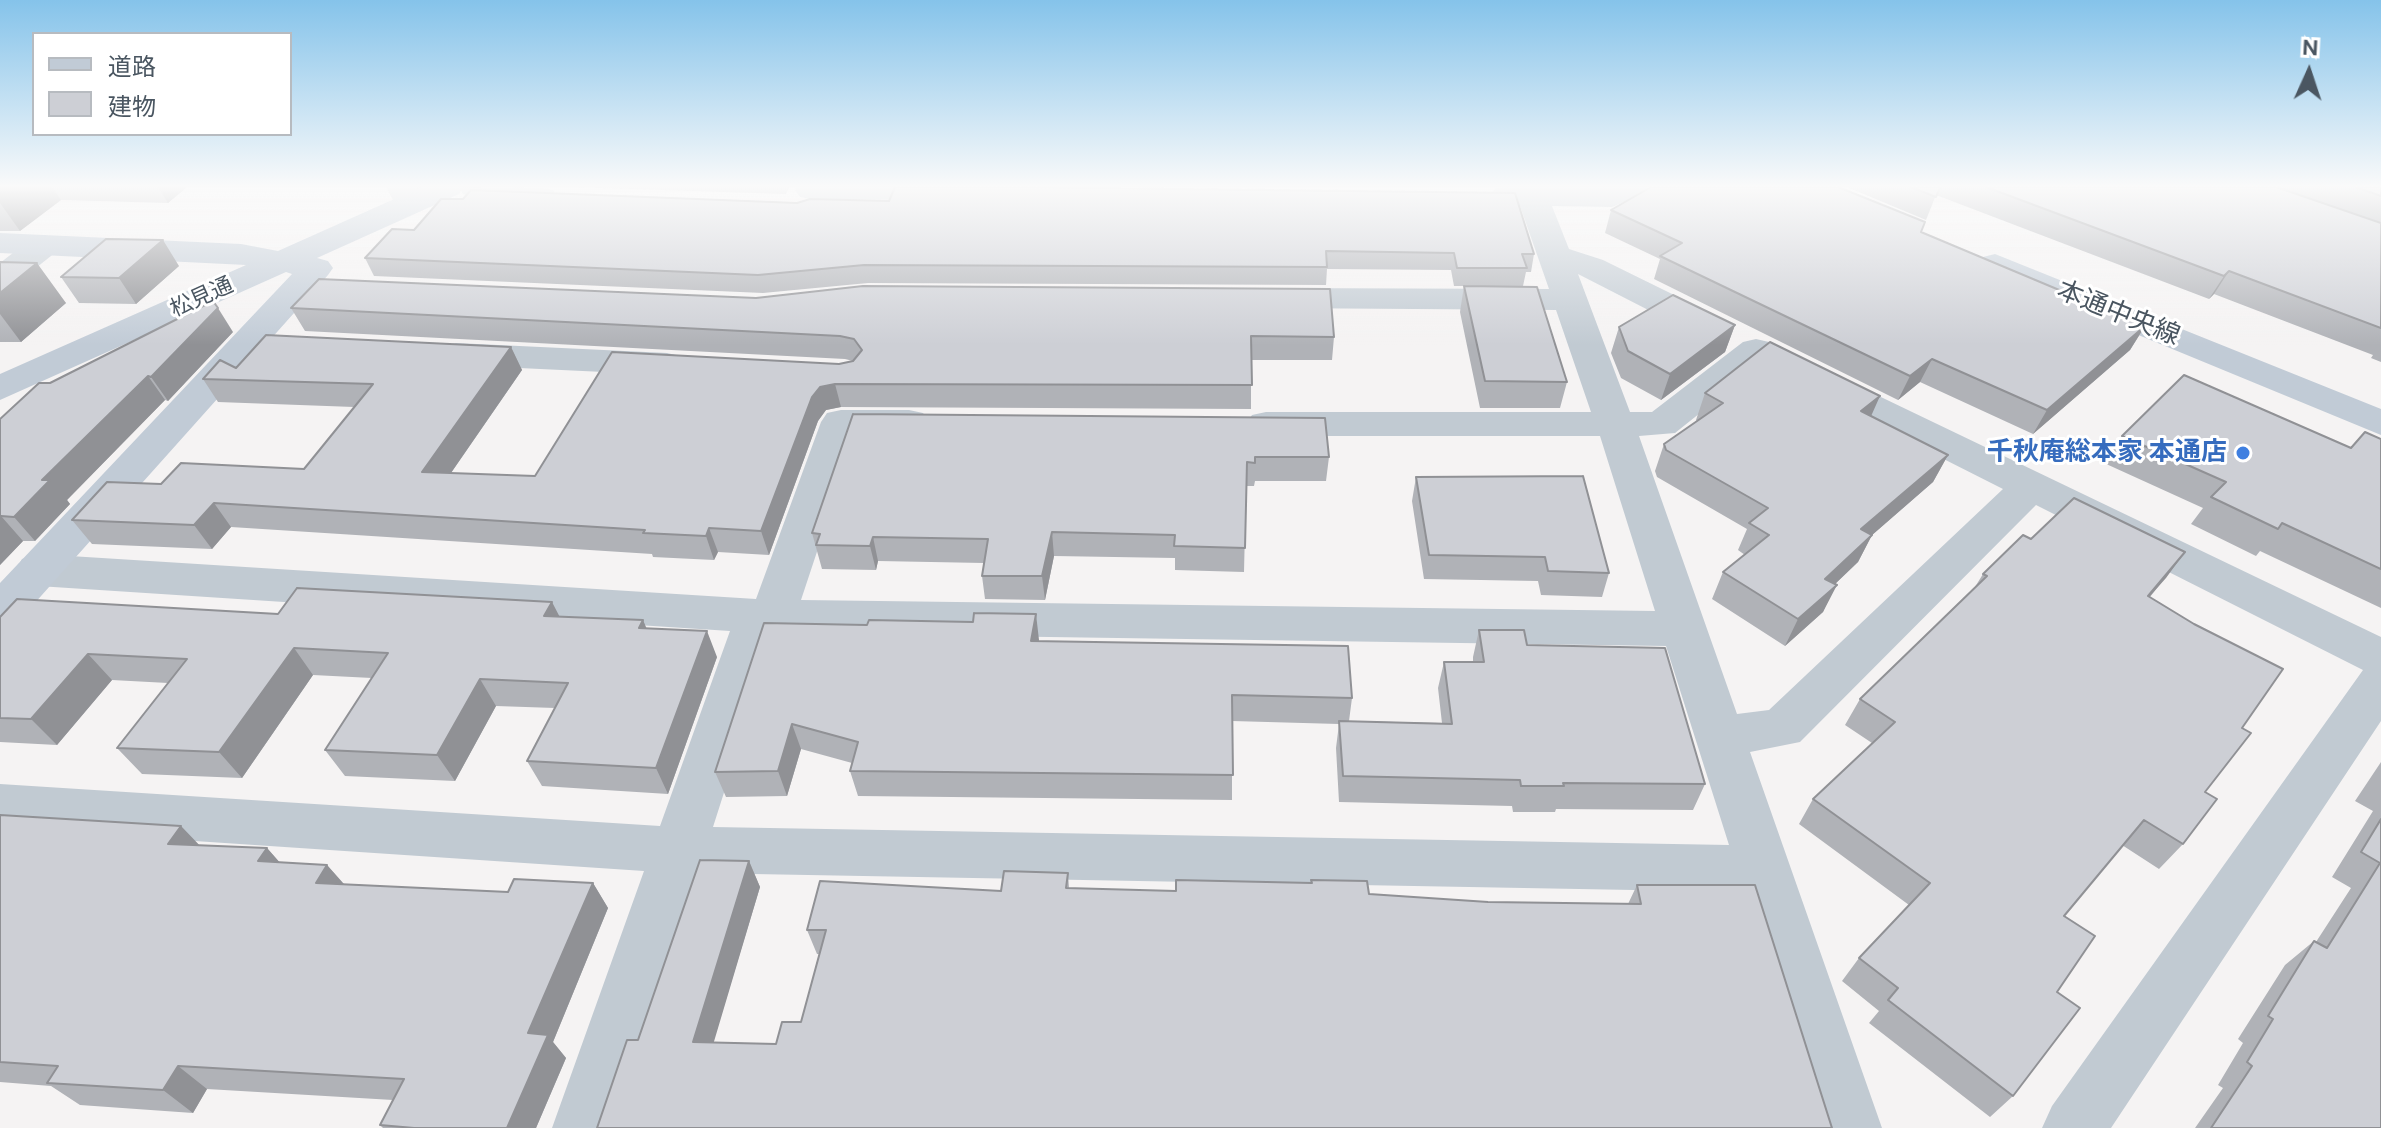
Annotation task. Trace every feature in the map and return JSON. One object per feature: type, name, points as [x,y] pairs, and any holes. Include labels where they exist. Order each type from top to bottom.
[{"type":"street","name":"松見通","points":[[0,388],[283,261],[323,240]]},
{"type":"street","points":[[1548,240],[1616,426],[1850,1128]]},
{"type":"street","points":[[0,243],[241,254],[316,268],[0,612]]},
{"type":"street","points":[[0,280],[44,245]]},
{"type":"street","name":"本通中央線","points":[[1971,254],[2381,423]]},
{"type":"street","points":[[1553,255],[1591,267],[2381,658]]},
{"type":"street","points":[[1234,298],[1569,300]]},
{"type":"street","points":[[1236,424],[1661,424],[1756,350]]},
{"type":"street","points":[[420,352],[703,366]]},
{"type":"street","points":[[584,1128],[680,850],[841,422],[952,423]]},
{"type":"street","points":[[1720,736],[1782,728],[2031,486]]},
{"type":"street","points":[[38,570],[766,616],[1683,629]]},
{"type":"street","points":[[2074,1128],[2381,682]]},
{"type":"street","points":[[0,806],[680,850],[1762,869]]},
{"type":"building","points":[[105,240],[163,240],[119,278],[61,277]]},
{"type":"building","points":[[382,240],[1530,240],[1534,254],[1522,254],[1527,268],[1457,268],[1454,253],[1326,251],[1327,267],[864,265],[758,275],[365,258]]},
{"type":"building","points":[[1675,240],[1939,240],[2145,326],[2047,410],[1932,359],[1910,376],[1660,256],[1682,243]]},
{"type":"building","points":[[2127,240],[2381,240],[2381,328],[2229,271],[2224,276]]},
{"type":"building","points":[[0,262],[37,263],[0,293]]},
{"type":"building","points":[[319,279],[756,298],[863,286],[1330,289],[1334,337],[1251,336],[1252,385],[835,384],[820,387],[812,397],[761,531],[709,528],[706,536],[643,533],[645,530],[214,503],[194,525],[72,520],[107,482],[161,484],[181,463],[304,469],[373,384],[203,379],[220,360],[236,368],[266,335],[511,347],[422,472],[535,476],[612,352],[839,364],[853,361],[862,350],[854,339],[840,336],[291,308]]},
{"type":"building","points":[[1464,286],[1537,287],[1567,382],[1485,381]]},
{"type":"building","points":[[1673,295],[1735,325],[1670,374],[1628,351],[1619,327]]},
{"type":"building","points":[[213,301],[218,308],[151,377],[148,376],[42,480],[50,480],[14,517],[0,518],[0,419],[39,383],[50,383]]},
{"type":"building","points":[[1770,342],[1880,396],[1861,411],[1948,455],[1861,529],[1872,535],[1825,579],[1837,585],[1798,619],[1723,572],[1769,535],[1749,523],[1768,508],[1666,450],[1664,444],[1723,403],[1705,393]]},
{"type":"building","points":[[2184,375],[2351,448],[2365,432],[2381,439],[2381,569],[2282,523],[2278,529],[2211,497],[2226,482],[2122,436]]},
{"type":"building","points":[[853,414],[1325,418],[1329,457],[1255,457],[1255,463],[1247,462],[1245,548],[1174,546],[1175,535],[1052,532],[1042,576],[982,576],[988,539],[873,537],[870,546],[816,545],[820,534],[812,533]]},
{"type":"building","points":[[1583,476],[1609,573],[1548,571],[1545,557],[1429,555],[1416,477]]},
{"type":"building","points":[[2074,498],[2185,552],[2148,596],[2194,624],[2283,669],[2242,728],[2251,733],[2205,792],[2217,799],[2183,844],[2144,820],[2064,916],[2095,936],[2057,992],[2080,1008],[2013,1096],[1888,1000],[1898,988],[1859,958],[1930,883],[1813,799],[1895,722],[1860,699],[1987,576],[1983,574],[2023,535],[2031,539]]},
{"type":"building","points":[[297,588],[552,602],[544,616],[643,620],[639,628],[707,631],[656,768],[527,761],[568,683],[480,679],[437,755],[325,750],[388,653],[294,648],[219,752],[117,748],[187,659],[88,654],[31,719],[0,718],[0,617],[17,599],[278,614]]},
{"type":"building","points":[[974,613],[1036,614],[1031,641],[1348,646],[1352,698],[1232,695],[1233,775],[850,771],[858,742],[792,724],[778,771],[715,772],[764,623],[867,625],[869,620],[973,622]]},
{"type":"building","points":[[1479,630],[1524,630],[1527,645],[1665,648],[1705,784],[1563,783],[1564,786],[1521,786],[1520,780],[1343,776],[1339,721],[1452,724],[1444,662],[1484,662]]},
{"type":"building","points":[[0,815],[181,826],[168,844],[267,848],[258,861],[327,865],[316,883],[508,892],[514,879],[593,883],[528,1033],[548,1035],[507,1128],[380,1125],[404,1079],[178,1066],[163,1090],[47,1083],[58,1066],[0,1062]]},
{"type":"building","points":[[2381,819],[2381,1128],[2211,1128],[2252,1066],[2247,1062],[2273,1019],[2268,1016],[2314,941],[2327,948],[2380,863],[2361,852]]},
{"type":"building","points":[[700,860],[749,861],[693,1042],[776,1044],[782,1022],[801,1022],[826,930],[807,930],[820,881],[1001,891],[1004,871],[1068,873],[1066,888],[1176,891],[1176,880],[1367,881],[1369,894],[1488,902],[1641,904],[1637,885],[1755,885],[1832,1128],[597,1128],[627,1040],[638,1040]]},
{"type":"place","name":"千秋庵総本家 本通店","points":[[2243,453]]}]
